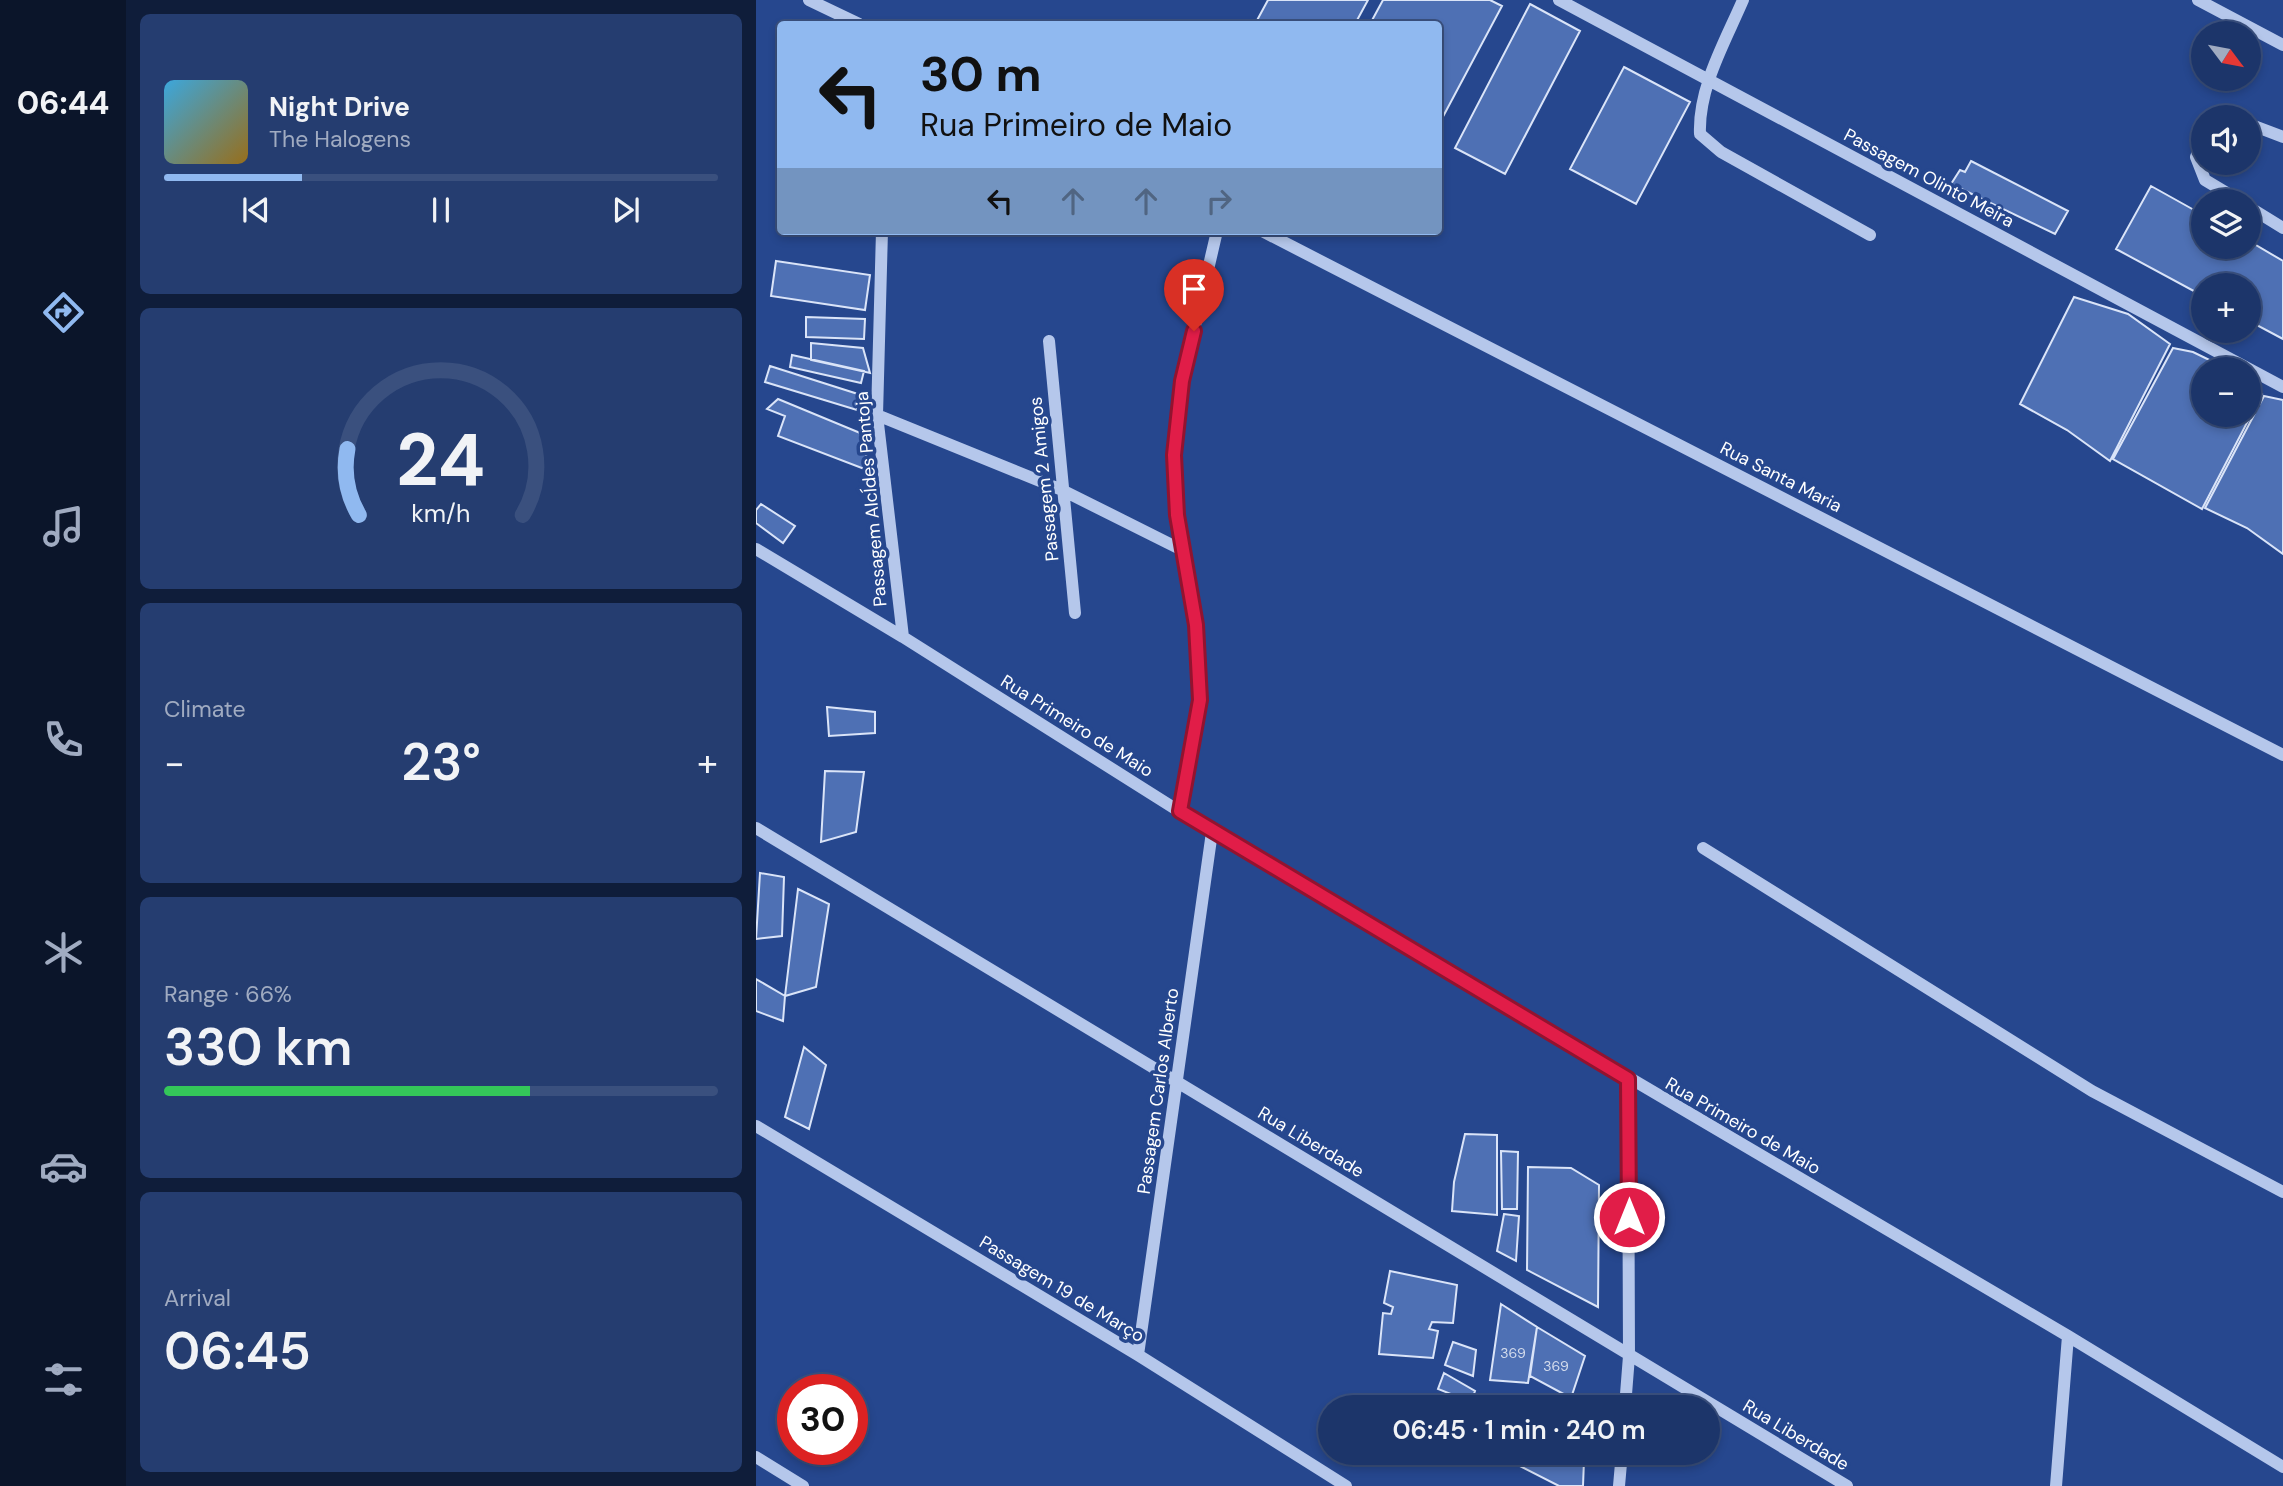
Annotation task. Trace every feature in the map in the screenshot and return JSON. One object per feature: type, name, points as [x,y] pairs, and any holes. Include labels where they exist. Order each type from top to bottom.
[{"type":"street","points":[[809,0],[853,21]]},
{"type":"street","name":"Passagem Olinto Meira","points":[[1559,0],[2283,387]]},
{"type":"street","points":[[1743,0],[1709,80],[1699,115],[1700,134],[1721,152],[1870,235]]},
{"type":"street","points":[[2198,0],[2283,45]]},
{"type":"street","points":[[2261,129],[2283,137]]},
{"type":"street","points":[[2203,175],[2205,180],[2220,189]]},
{"type":"street","points":[[2261,214],[2283,228]]},
{"type":"street","name":"Passagem AlcÍdes Pantoja","points":[[882,235],[877,415],[902,637]]},
{"type":"street","points":[[1180,811],[1200,700],[1196,625],[1177,515],[1174,455],[1182,381],[1216,235]]},
{"type":"street","name":"Rua Santa Maria","points":[[1270,235],[2283,755]]},
{"type":"street","name":"Passagem 2 Amigos","points":[[1049,341],[1075,612]]},
{"type":"street","points":[[877,415],[1062,491],[1184,551]]},
{"type":"street","name":"Rua Primeiro de Maio","points":[[756,550],[902,637],[1212,832],[2068,1336],[2283,1467]]},
{"type":"street","name":"Rua Liberdade","points":[[756,828],[1847,1486]]},
{"type":"street","name":"Passagem Carlos Alberto","points":[[1139,1355],[1212,832]]},
{"type":"street","points":[[1703,848],[2092,1091],[2283,1192]]},
{"type":"street","points":[[1626,1395],[1629,1356],[1628,1079]]},
{"type":"street","name":"Passagem 19 de Março","points":[[756,1126],[1139,1355],[1346,1486]]},
{"type":"street","points":[[2056,1486],[2068,1336]]},
{"type":"street","points":[[756,1457],[803,1486]]},
{"type":"street","points":[[1619,1486],[1621,1465]]},
{"type":"building","points":[[1268,0],[1368,0],[1357,21],[1257,21]]},
{"type":"building","points":[[1383,0],[1490,0],[1502,6],[1442,118],[1442,21],[1372,21]]},
{"type":"building","points":[[1530,4],[1580,31],[1505,174],[1455,148]]},
{"type":"building","points":[[1624,67],[1690,102],[1636,204],[1570,169]]},
{"type":"building","points":[[1971,161],[2068,211],[2055,234],[1951,184],[1960,170],[1965,172]]},
{"type":"building","points":[[2151,186],[2191,208],[2191,259],[2261,259],[2261,248],[2283,261],[2283,339],[2261,327],[2261,273],[2191,273],[2191,290],[2116,249]]},
{"type":"building","points":[[776,261],[870,275],[865,310],[771,296]]},
{"type":"building","points":[[2074,297],[2128,314],[2170,344],[2110,461],[2067,430],[2020,404]]},
{"type":"building","points":[[806,317],[865,319],[864,339],[806,337]]},
{"type":"building","points":[[811,343],[863,348],[870,373],[811,360]]},
{"type":"building","points":[[2173,348],[2203,357],[2191,357],[2191,427],[2245,427],[2202,509],[2113,459]]},
{"type":"building","points":[[792,355],[864,371],[861,383],[790,367]]},
{"type":"building","points":[[770,366],[861,395],[857,410],[765,382]]},
{"type":"building","points":[[2264,396],[2283,400],[2283,554],[2247,528],[2205,508],[2248,427],[2261,427],[2261,402]]},
{"type":"building","points":[[778,399],[865,435],[867,470],[778,436],[785,416],[767,409]]},
{"type":"building","points":[[761,504],[795,526],[783,543],[756,523],[756,510]]},
{"type":"building","points":[[827,707],[875,712],[875,733],[829,736]]},
{"type":"building","points":[[825,771],[864,772],[856,832],[821,842]]},
{"type":"building","points":[[760,873],[784,877],[782,936],[756,939]]},
{"type":"building","points":[[798,889],[829,904],[816,987],[785,996]]},
{"type":"building","points":[[756,979],[785,996],[783,1021],[756,1011]]},
{"type":"building","points":[[804,1047],[826,1065],[809,1129],[785,1117]]},
{"type":"building","points":[[1465,1134],[1497,1135],[1497,1215],[1452,1211],[1454,1182]]},
{"type":"building","points":[[1501,1151],[1518,1152],[1517,1209],[1502,1209]]},
{"type":"building","points":[[1528,1167],[1571,1168],[1599,1185],[1598,1307],[1527,1270]]},
{"type":"building","points":[[1504,1214],[1519,1216],[1516,1261],[1497,1251]]},
{"type":"building","points":[[1390,1271],[1457,1285],[1453,1323],[1432,1322],[1429,1329],[1438,1331],[1433,1358],[1379,1354],[1383,1313],[1391,1314],[1393,1307],[1384,1303]]},
{"type":"building","points":[[1501,1304],[1537,1327],[1528,1383],[1490,1380]]},
{"type":"building","points":[[1537,1327],[1585,1356],[1572,1395],[1565,1395],[1530,1376]]},
{"type":"building","points":[[1453,1342],[1476,1350],[1473,1376],[1445,1365]]},
{"type":"building","points":[[1444,1373],[1475,1391],[1474,1395],[1453,1395],[1438,1389]]},
{"type":"building","points":[[1518,1465],[1584,1465],[1583,1486],[1559,1486]]},
{"type":"route","points":[[1194,331],[1182,381],[1174,455],[1177,515],[1196,625],[1200,700],[1180,811],[1628,1079],[1629,1217]]}]
